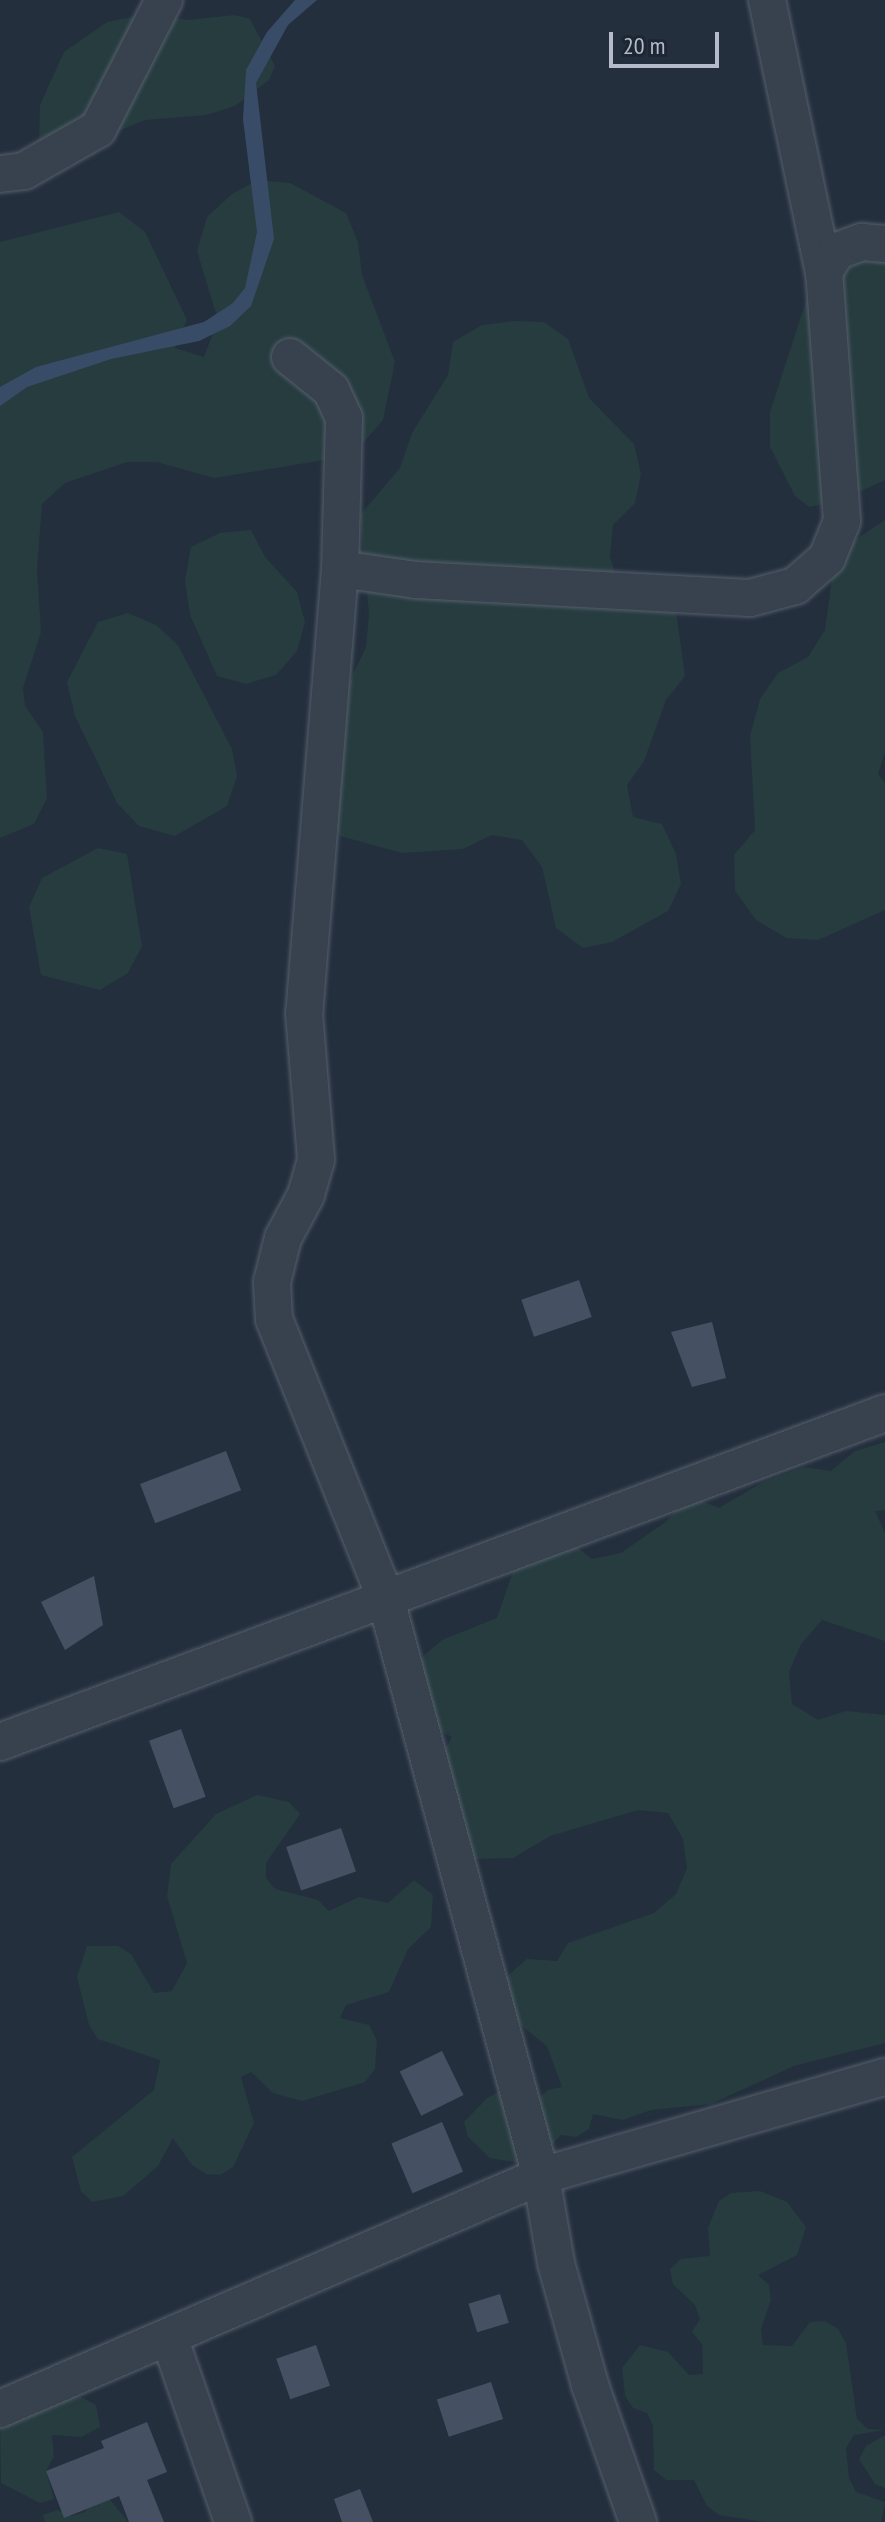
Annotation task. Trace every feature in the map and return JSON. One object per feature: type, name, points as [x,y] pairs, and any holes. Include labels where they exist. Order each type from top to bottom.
[{"type":"street","points":[[0,174],[24,171],[98,129],[164,0]]},
{"type":"street","points":[[340,569],[416,580],[750,598],[795,586],[827,558],[842,521],[824,272],[767,0]]},
{"type":"street","points":[[824,272],[837,251],[862,242],[885,244]]},
{"type":"street","points":[[290,357],[331,390],[344,418],[340,569],[304,1013],[316,1160],[306,1195],[283,1238],[272,1282],[274,1319],[385,1596],[541,2176],[564,2294],[638,2522]]},
{"type":"street","points":[[0,1742],[385,1596],[885,1413]]},
{"type":"street","points":[[0,2409],[541,2176],[885,2077]]},
{"type":"street","points":[[169,2337],[233,2522]]},
{"type":"green space","points":[[152,13],[187,20],[235,15],[250,19],[275,66],[269,80],[235,106],[206,115],[145,120],[116,132],[39,144],[40,105],[64,52],[107,22]]},
{"type":"green space","points":[[258,180],[290,183],[346,213],[358,242],[362,275],[395,362],[383,420],[362,444],[331,459],[214,478],[157,462],[127,462],[65,483],[42,504],[37,570],[41,632],[23,688],[25,706],[43,732],[47,798],[34,824],[0,838],[0,242],[119,212],[145,232],[187,320],[175,348],[204,357],[218,320],[197,251],[207,217],[232,194]]},
{"type":"green space","points":[[885,242],[885,480],[840,501],[809,507],[795,496],[770,447],[770,412],[806,301]]},
{"type":"green space","points":[[514,321],[544,322],[568,339],[589,398],[634,444],[641,474],[635,503],[613,525],[610,556],[619,586],[676,611],[685,676],[666,700],[644,761],[627,785],[633,817],[662,824],[676,854],[681,884],[668,911],[612,942],[583,948],[556,928],[542,867],[522,840],[492,835],[463,849],[402,853],[340,836],[328,803],[337,708],[366,647],[369,614],[360,515],[400,468],[412,433],[448,375],[453,342],[482,325]]},
{"type":"green space","points":[[885,520],[885,752],[878,774],[885,783],[885,910],[818,940],[786,938],[756,920],[735,891],[734,855],[755,830],[750,736],[760,699],[778,673],[808,657],[825,630],[834,563],[855,540]]},
{"type":"green space","points":[[251,530],[265,557],[297,592],[305,622],[297,651],[276,675],[246,684],[217,676],[190,615],[185,580],[191,547],[220,533]]},
{"type":"green space","points":[[128,613],[156,625],[178,645],[232,749],[237,776],[227,806],[175,836],[139,826],[117,803],[75,716],[67,682],[98,622]]},
{"type":"green space","points":[[98,848],[127,854],[142,946],[128,973],[100,990],[41,975],[29,907],[42,878]]},
{"type":"green space","points":[[885,1442],[885,1510],[875,1511],[885,1533],[885,1641],[822,1620],[801,1644],[789,1672],[792,1704],[818,1720],[846,1711],[885,1715],[885,2043],[794,2066],[711,2104],[651,2110],[623,2120],[593,2114],[589,2129],[576,2137],[561,2135],[540,2158],[525,2164],[490,2158],[468,2137],[464,2122],[487,2098],[501,2091],[536,2100],[548,2090],[562,2087],[547,2046],[499,2008],[504,1979],[527,1959],[557,1961],[568,1943],[654,1913],[676,1894],[687,1868],[683,1839],[668,1813],[638,1810],[550,1836],[513,1858],[474,1859],[432,1772],[452,1737],[428,1725],[419,1660],[442,1640],[497,1618],[516,1563],[568,1540],[592,1559],[621,1553],[664,1523],[690,1496],[719,1508],[763,1482],[804,1467],[831,1471],[855,1451]]},
{"type":"green space","points":[[257,1795],[289,1802],[300,1814],[266,1863],[266,1878],[275,1889],[318,1900],[329,1911],[359,1897],[388,1903],[414,1880],[433,1895],[431,1927],[408,1949],[389,1992],[346,2005],[340,2018],[369,2025],[377,2040],[375,2069],[365,2082],[302,2101],[273,2093],[251,2072],[241,2077],[254,2123],[233,2167],[220,2175],[206,2174],[192,2165],[173,2138],[158,2166],[123,2196],[92,2202],[81,2191],[72,2157],[154,2090],[160,2060],[98,2039],[89,2025],[77,1977],[87,1946],[118,1946],[131,1954],[154,1993],[172,1991],[187,1963],[167,1896],[171,1864],[216,1814]]},
{"type":"green space","points":[[760,2191],[787,2202],[806,2227],[797,2255],[758,2275],[769,2285],[771,2300],[761,2329],[763,2345],[792,2346],[810,2322],[825,2321],[838,2329],[846,2343],[857,2419],[868,2429],[884,2430],[854,2435],[846,2448],[849,2478],[856,2492],[885,2502],[881,2522],[764,2522],[719,2515],[707,2506],[694,2480],[666,2480],[654,2470],[653,2426],[647,2413],[633,2408],[625,2396],[622,2368],[640,2345],[668,2352],[689,2375],[703,2374],[702,2344],[692,2332],[700,2319],[695,2305],[673,2284],[670,2269],[681,2259],[710,2256],[708,2228],[719,2201],[731,2193]]},
{"type":"green space","points":[[71,2392],[96,2405],[100,2427],[81,2437],[52,2435],[54,2456],[46,2471],[54,2499],[40,2503],[1,2483],[0,2415]]},
{"type":"green space","points":[[885,2435],[885,2488],[875,2484],[859,2459],[866,2446]]},
{"type":"green space","points":[[108,2497],[128,2522],[45,2522],[43,2515],[57,2510],[71,2516],[85,2512],[93,2500]]},
{"type":"water","points":[[295,0],[317,0],[288,25],[256,83],[274,239],[251,306],[230,326],[199,341],[111,359],[27,387],[0,406],[0,387],[36,367],[204,322],[233,303],[245,288],[257,232],[243,119],[246,70],[267,32]]},
{"type":"building","points":[[579,1280],[592,1317],[534,1337],[521,1300]]},
{"type":"building","points":[[712,1322],[726,1378],[692,1387],[671,1332]]},
{"type":"building","points":[[226,1451],[241,1490],[155,1523],[140,1484]]},
{"type":"building","points":[[94,1576],[103,1625],[65,1650],[41,1602]]},
{"type":"building","points":[[181,1729],[206,1797],[174,1808],[149,1741]]},
{"type":"building","points":[[341,1828],[356,1871],[301,1890],[286,1847]]},
{"type":"building","points":[[442,2051],[463,2095],[421,2116],[400,2072]]},
{"type":"building","points":[[442,2122],[463,2172],[412,2193],[391,2143]]},
{"type":"building","points":[[500,2294],[509,2323],[477,2332],[468,2304]]},
{"type":"building","points":[[316,2345],[330,2386],[290,2399],[276,2359]]},
{"type":"building","points":[[491,2382],[503,2419],[449,2437],[437,2400]]},
{"type":"building","points":[[147,2422],[167,2472],[147,2480],[164,2522],[129,2522],[119,2496],[64,2518],[46,2471],[104,2448],[101,2441]]},
{"type":"building","points":[[360,2489],[373,2522],[342,2522],[334,2499]]}]
